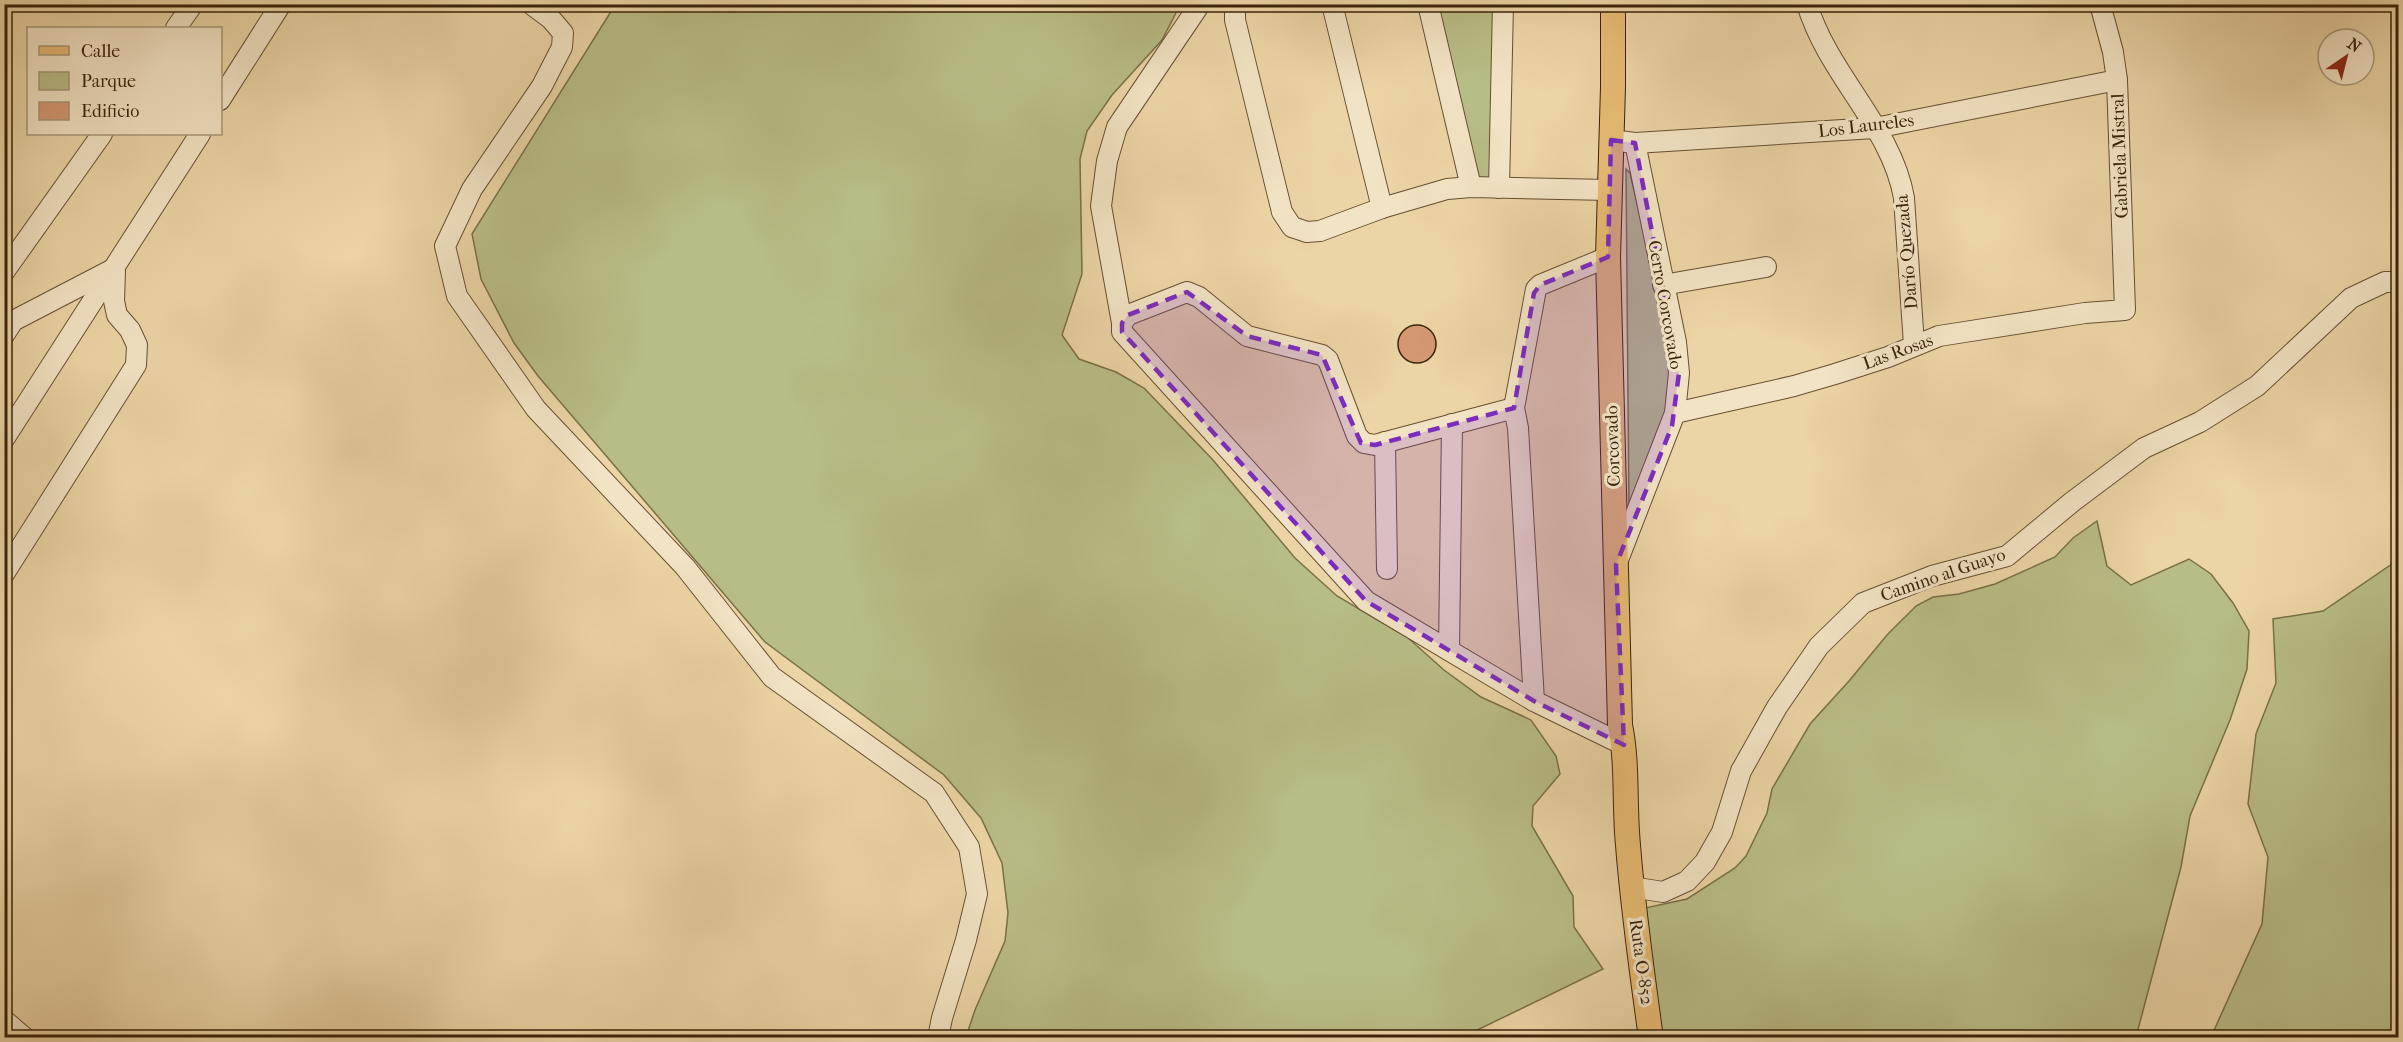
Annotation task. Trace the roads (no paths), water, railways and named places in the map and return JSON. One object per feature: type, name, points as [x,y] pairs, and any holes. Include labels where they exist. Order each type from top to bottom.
[{"type":"main road","name":"Corcovado","points":[[1613,4],[1608,257],[1620,726],[1624,745],[1625,808],[1631,888]]},
{"type":"main road","name":"Ruta O-852","points":[[1631,888],[1651,1038]]},
{"type":"street","points":[[177,27],[193,4]]},
{"type":"street","points":[[222,97],[281,4]]},
{"type":"street","points":[[531,4],[551,19],[563,33],[562,47],[542,86],[472,189],[445,246],[457,296],[536,409],[685,567],[772,677],[934,793],[969,847],[977,894],[938,1038]]},
{"type":"street","points":[[1200,4],[1117,127],[1107,161],[1101,206],[1122,332],[1366,601],[1534,701],[1624,745]]},
{"type":"street","points":[[1235,4],[1237,31],[1282,212],[1288,223],[1296,230],[1314,232],[1437,191],[1471,187],[1609,190]]},
{"type":"street","points":[[1332,4],[1382,208]]},
{"type":"street","points":[[1428,4],[1471,187]]},
{"type":"street","points":[[1499,188],[1503,4]]},
{"type":"street","name":"Darío Quezada","points":[[1807,4],[1824,50],[1892,157],[1902,188],[1914,345]]},
{"type":"street","name":"Gabriela Mistral","points":[[2100,4],[2113,52],[2117,80],[2125,310]]},
{"type":"street","name":"Los Laureles","points":[[1611,140],[1635,143],[1875,128],[2117,80]]},
{"type":"street","points":[[4,272],[101,135]]},
{"type":"street","points":[[4,439],[199,135]]},
{"type":"street","name":"Cerro Corcovado","points":[[1616,565],[1675,413],[1678,393],[1678,358],[1635,143]]},
{"type":"street","points":[[1534,701],[1518,428],[1514,408],[1536,289],[1540,285],[1608,257]]},
{"type":"street","points":[[1663,285],[1766,267]]},
{"type":"street","points":[[4,335],[13,321],[115,268]]},
{"type":"street","points":[[4,574],[136,365],[137,345],[130,330],[117,315],[114,301],[115,268]]},
{"type":"street","name":"Camino al Guayo","points":[[1631,888],[1663,892],[1687,881],[1705,862],[1722,832],[1741,771],[1777,707],[1819,646],[1863,603],[1932,576],[2007,556],[2072,502],[2144,448],[2200,422],[2257,386],[2350,298],[2385,282],[2398,282]]},
{"type":"street","points":[[1122,323],[1128,315],[1187,292],[1193,293],[1247,336],[1322,355],[1328,360],[1360,441],[1375,445],[1514,408]]},
{"type":"street","name":"Las Rosas","points":[[1675,413],[1794,386],[1888,357],[1914,345],[1960,332],[2085,313],[2125,310]]},
{"type":"street","points":[[1449,650],[1452,424]]},
{"type":"street","points":[[1385,442],[1387,569]]},
{"type":"street","points":[[4,1020],[25,1038]]}]
